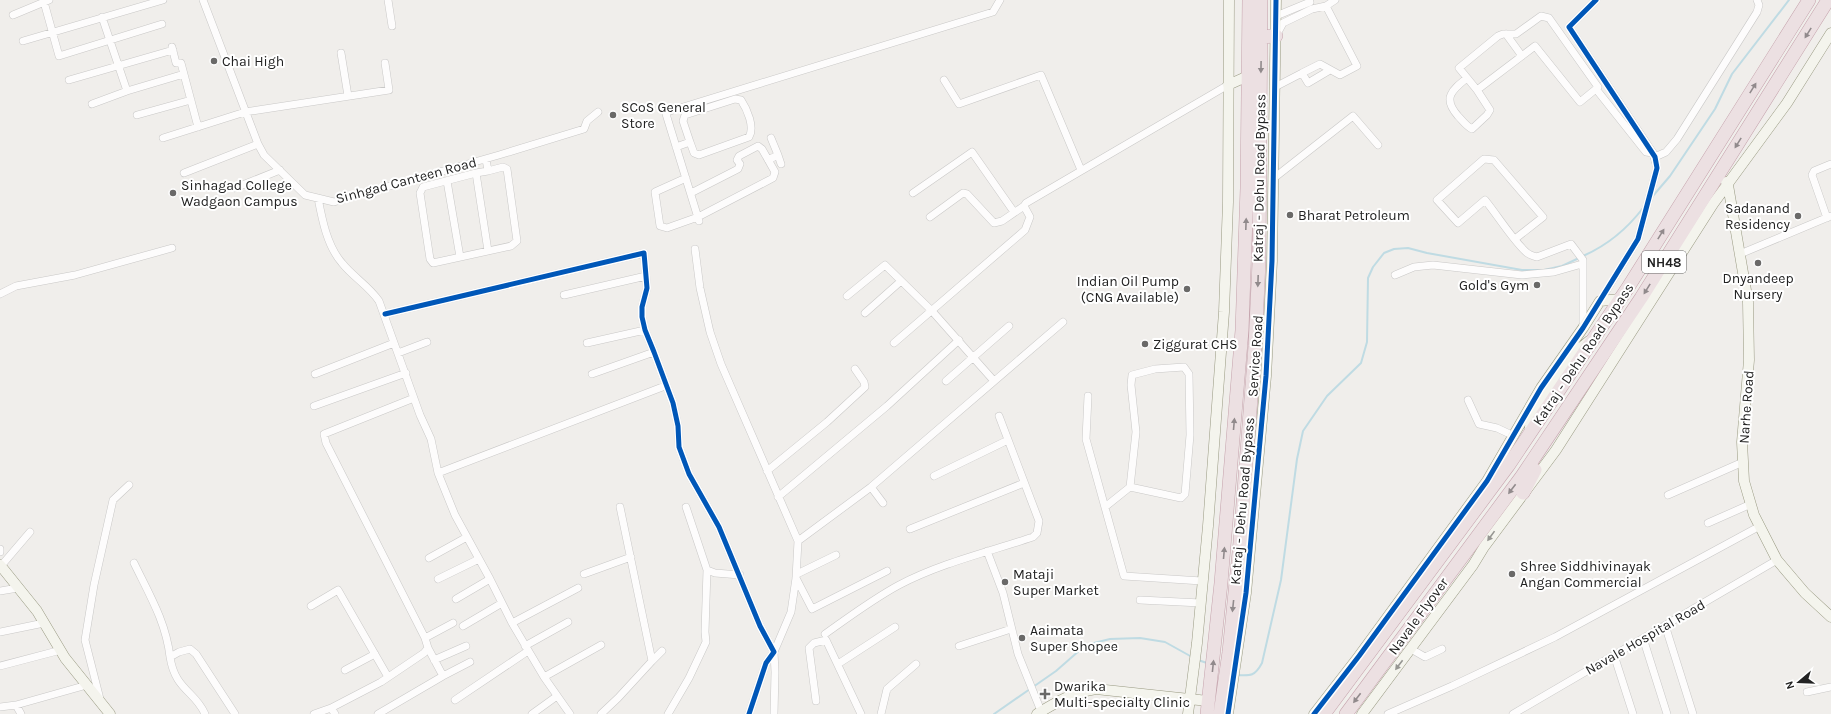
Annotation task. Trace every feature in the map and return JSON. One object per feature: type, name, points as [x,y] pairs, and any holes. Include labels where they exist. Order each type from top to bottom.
[{"type":"highway","name":"Katraj - Dehu Road Bypass","points":[[1207,714],[1211,685],[1242,330],[1247,188],[1249,0]]},
{"type":"highway","name":"Katraj - Dehu Road Bypass","points":[[1224,712],[1233,652],[1255,346],[1259,262],[1261,0]]},
{"type":"highway","name":"Katraj - Dehu Road Bypass","points":[[1466,522],[1519,439],[1620,299],[1809,0]]},
{"type":"highway","name":"Katraj - Dehu Road Bypass","points":[[1490,518],[1522,476],[1641,298],[1828,0]]},
{"type":"highway","points":[[1261,36],[1276,35]]},
{"type":"highway","points":[[1523,494],[1529,480],[1561,429],[1568,415],[1572,402]]},
{"type":"highway","name":"Navale Flyover","points":[[1346,714],[1490,518]]},
{"type":"highway","name":"Navale Flyover","points":[[1324,714],[1466,522]]},
{"type":"street","points":[[23,41],[163,0]]},
{"type":"street","name":"Sinhgad Canteen Road","points":[[202,0],[258,144],[264,155],[306,195],[334,202],[486,159],[584,129],[588,121],[598,112]]},
{"type":"street","points":[[388,0],[392,26]]},
{"type":"street","points":[[699,219],[666,114],[668,111],[993,12],[1000,0]]},
{"type":"street","points":[[1188,714],[1197,643],[1220,380],[1225,299],[1228,202],[1229,0]]},
{"type":"street","name":"Service Road","points":[[1233,652],[1246,593],[1266,376],[1272,261],[1276,0]]},
{"type":"street","points":[[1276,35],[1283,23],[1312,9],[1326,6],[1335,0]]},
{"type":"street","points":[[1314,714],[1359,656],[1519,439],[1535,413],[1546,386],[1638,239],[1657,168],[1654,155],[1569,27],[1596,0]]},
{"type":"street","points":[[1467,78],[1454,89],[1450,99],[1450,104],[1452,109],[1472,129],[1487,115],[1490,110],[1477,90],[1459,68],[1498,36],[1516,34],[1541,16],[1548,18],[1598,87],[1596,89],[1646,152],[1654,155],[1666,152],[1677,138],[1757,12],[1759,5],[1757,0]]},
{"type":"street","points":[[12,15],[46,1],[52,32],[59,56],[162,24]]},
{"type":"street","points":[[1276,16],[1310,2]]},
{"type":"street","points":[[1275,87],[1320,64],[1340,75],[1357,66],[1326,6]]},
{"type":"street","points":[[102,17],[127,91]]},
{"type":"street","points":[[1362,714],[1473,565],[1484,547],[1556,450],[1713,204],[1787,103],[1831,33]]},
{"type":"street","points":[[1506,34],[1522,56]]},
{"type":"street","points":[[1477,90],[1535,46],[1580,102],[1596,89]]},
{"type":"street","points":[[69,80],[119,66],[172,48],[176,63],[181,63],[198,127]]},
{"type":"street","points":[[341,52],[348,96]]},
{"type":"street","points":[[163,138],[245,112],[389,90],[385,63]]},
{"type":"street","points":[[1302,73],[1308,83],[1330,70]]},
{"type":"street","points":[[92,104],[127,91],[184,74]]},
{"type":"street","points":[[944,80],[959,104],[1042,75],[1081,170]]},
{"type":"street","points":[[930,217],[962,193],[967,194],[994,223],[1002,221],[1081,170],[1228,85],[1248,76]]},
{"type":"street","points":[[735,99],[740,100],[751,124],[751,134],[749,137],[699,155],[694,153],[690,142],[683,121],[685,115],[735,99]]},
{"type":"street","points":[[137,115],[191,100]]},
{"type":"street","points":[[1274,178],[1353,116],[1378,145]]},
{"type":"street","points":[[771,138],[782,164]]},
{"type":"street","points":[[676,147],[690,142]]},
{"type":"street","points":[[184,173],[258,144]]},
{"type":"street","points":[[686,178],[655,192],[660,226],[667,228],[699,219],[773,178],[775,172],[762,148],[758,146],[739,156],[738,160],[740,164],[738,169],[691,193]]},
{"type":"street","points":[[913,193],[972,152],[1014,212]]},
{"type":"street","points":[[768,160],[778,155]]},
{"type":"street","points":[[486,159],[488,171]]},
{"type":"street","points":[[1515,238],[1543,217],[1494,160],[1484,159],[1437,200],[1458,223],[1485,200],[1526,252],[1537,257],[1571,244],[1582,262],[1583,328]]},
{"type":"street","points":[[1740,254],[1829,217],[1812,175],[1814,171],[1831,164]]},
{"type":"street","points":[[503,167],[507,169],[516,241],[511,246],[433,263],[430,259],[420,193],[423,187],[488,171],[503,167]]},
{"type":"street","points":[[236,188],[280,170]]},
{"type":"street","points":[[476,173],[488,251]]},
{"type":"street","name":"Narhe Road","points":[[1719,174],[1728,185],[1748,302],[1749,353],[1742,442],[1744,481],[1760,526],[1777,560],[1805,593],[1831,617]]},
{"type":"street","points":[[447,181],[460,257]]},
{"type":"street","points":[[318,198],[322,219],[337,256],[342,264],[375,294],[385,314],[420,415],[431,439],[438,473],[455,515],[490,578],[526,648],[570,714]]},
{"type":"street","points":[[894,343],[1025,230],[1030,217],[1024,206]]},
{"type":"street","points":[[0,294],[16,286],[75,275],[172,248]]},
{"type":"street","points":[[695,249],[700,288],[710,332],[767,471],[798,541],[796,576],[790,612],[774,652],[766,663],[749,714]]},
{"type":"street","points":[[385,314],[644,253],[647,288],[642,307],[642,318],[645,330],[673,404],[678,426],[679,447],[689,474],[719,528],[740,575],[760,626],[774,652],[776,672],[774,714]]},
{"type":"street","points":[[1395,275],[1414,267],[1433,265],[1522,275],[1554,272],[1582,262]]},
{"type":"street","points":[[847,296],[885,265],[932,311],[994,381]]},
{"type":"street","points":[[564,295],[646,276]]},
{"type":"street","points":[[865,314],[901,281]]},
{"type":"street","points":[[1600,300],[1620,299]]},
{"type":"street","points":[[798,541],[870,487],[1062,322]]},
{"type":"street","points":[[946,381],[1009,326]]},
{"type":"street","points":[[587,343],[645,330]]},
{"type":"street","points":[[1546,386],[1577,350],[1594,337]]},
{"type":"street","points":[[778,497],[887,406],[959,340]]},
{"type":"street","points":[[398,353],[427,342]]},
{"type":"street","points":[[315,374],[394,343]]},
{"type":"street","points":[[592,374],[654,352]]},
{"type":"street","points":[[1105,507],[1130,487],[1136,432],[1131,385],[1132,375],[1155,369],[1184,367],[1189,374],[1190,435],[1185,494],[1181,498],[1130,487]]},
{"type":"street","points":[[767,471],[827,422],[865,387],[864,382],[855,369]]},
{"type":"street","points":[[314,406],[406,373]]},
{"type":"street","points":[[438,473],[665,386]]},
{"type":"street","points":[[1088,396],[1086,439],[1124,576],[1202,581]]},
{"type":"street","points":[[414,398],[324,434],[326,443],[443,676]]},
{"type":"street","points":[[1468,400],[1479,424],[1497,428],[1519,439]]},
{"type":"street","points":[[825,634],[875,599],[900,584],[930,571],[1032,537],[1037,533],[1039,521],[999,416]]},
{"type":"street","points":[[934,476],[1008,440]]},
{"type":"street","points":[[1668,495],[1743,462]]},
{"type":"street","points":[[910,529],[1024,482]]},
{"type":"street","points":[[100,702],[85,640],[94,585],[114,500],[130,485]]},
{"type":"street","points":[[870,487],[883,503]]},
{"type":"street","points":[[1708,523],[1751,504]]},
{"type":"street","points":[[620,507],[652,661]]},
{"type":"street","points":[[668,714],[706,642],[707,570],[686,508]]},
{"type":"street","points":[[1388,714],[1452,686],[1556,637],[1760,526]]},
{"type":"street","points":[[30,532],[0,565],[44,623],[61,650],[110,714]]},
{"type":"street","points":[[429,558],[467,537]]},
{"type":"street","points":[[987,551],[1003,593],[1018,654],[1039,713],[1065,696],[1081,691],[1096,689],[1191,694],[1208,701]]},
{"type":"street","points":[[796,576],[836,555]]},
{"type":"street","points":[[584,574],[631,557]]},
{"type":"street","points":[[438,579],[479,559]]},
{"type":"street","name":"Navale Hospital Road","points":[[1513,714],[1777,560]]},
{"type":"street","points":[[134,563],[163,623],[168,640],[171,668],[179,684],[202,707],[205,714]]},
{"type":"street","points":[[707,570],[715,573],[740,575]]},
{"type":"street","points":[[796,576],[812,609],[887,571]]},
{"type":"street","points":[[456,599],[490,578]]},
{"type":"street","points":[[0,591],[18,588]]},
{"type":"street","points":[[512,623],[578,588]]},
{"type":"street","points":[[311,606],[338,590],[388,677]]},
{"type":"street","points":[[1140,600],[1200,603]]},
{"type":"street","points":[[463,626],[502,603]]},
{"type":"street","points":[[455,700],[526,648],[568,622]]},
{"type":"street","points":[[0,632],[44,623]]},
{"type":"street","points":[[424,638],[453,623]]},
{"type":"street","points":[[1665,625],[1693,714]]},
{"type":"street","points":[[838,664],[895,627]]},
{"type":"street","points":[[958,646],[1011,628]]},
{"type":"street","points":[[1643,638],[1667,714]]},
{"type":"street","points":[[816,701],[809,648],[814,643],[826,640],[860,714]]},
{"type":"street","points":[[544,677],[600,645]]},
{"type":"street","points":[[434,660],[466,646]]},
{"type":"street","points":[[314,714],[333,711],[388,677],[424,653],[428,648]]},
{"type":"street","points":[[170,657],[190,649],[196,654],[235,714]]},
{"type":"street","points":[[1411,649],[1425,657],[1442,649]]},
{"type":"street","points":[[0,666],[61,650]]},
{"type":"street","points":[[601,714],[618,698],[662,650]]},
{"type":"street","points":[[345,670],[376,654]]},
{"type":"street","points":[[1614,655],[1633,714]]},
{"type":"street","points":[[378,714],[470,662]]},
{"type":"street","points":[[881,714],[886,689],[916,664]]},
{"type":"street","points":[[0,707],[16,705],[87,685]]},
{"type":"street","points":[[1807,692],[1831,687]]},
{"type":"street","points":[[532,714],[557,696]]},
{"type":"street","points":[[16,705],[21,714]]},
{"type":"waterway","points":[[1652,197],[1670,176],[1715,109],[1732,74],[1789,0]]},
{"type":"waterway","points":[[1583,256],[1609,242],[1624,230],[1643,208]]},
{"type":"waterway","points":[[1237,675],[1255,673],[1262,663],[1281,580],[1297,459],[1303,431],[1327,396],[1361,363],[1367,342],[1368,278],[1373,267],[1384,253],[1394,249],[1408,248],[1427,253],[1522,270],[1544,270],[1562,266],[1579,258]]},
{"type":"waterway","points":[[1033,687],[1056,671],[1080,650],[1094,643],[1110,639],[1140,638],[1165,642],[1192,657]]},
{"type":"waterway","points":[[1198,660],[1207,663]]},
{"type":"waterway","points":[[994,714],[1030,689]]},
{"type":"cycle path","points":[[1228,714],[1246,593],[1266,376],[1272,261],[1276,0]]},
{"type":"cycle path","points":[[1314,714],[1359,656],[1487,481],[1541,388],[1583,328],[1638,239],[1657,168],[1655,157],[1569,27],[1596,0]]},
{"type":"cycle path","points":[[385,314],[644,253],[647,288],[642,307],[642,317],[645,330],[673,403],[678,426],[679,447],[689,474],[719,527],[760,626],[774,652],[766,663],[749,714]]},
{"type":"place","name":"Chai High","points":[[214,61]]},
{"type":"place","name":"SCoS General Store","points":[[613,115]]},
{"type":"place","name":"Sinhagad College Wadgaon Campus","points":[[173,193]]},
{"type":"place","name":"Bharat Petroleum","points":[[1290,215]]},
{"type":"place","name":"Sadanand Residency","points":[[1798,216]]},
{"type":"place","name":"Dnyandeep Nursery","points":[[1758,263]]},
{"type":"place","name":"Gold's Gym","points":[[1537,285]]},
{"type":"place","name":"Indian Oil Pump (CNG Available)","points":[[1187,289]]},
{"type":"place","name":"Ziggurat CHS","points":[[1145,344]]},
{"type":"place","name":"Shree Siddhivinayak Angan Commercial","points":[[1512,574]]},
{"type":"place","name":"Mataji Super Market","points":[[1005,582]]},
{"type":"place","name":"Aaimata Super Shopee","points":[[1022,638]]},
{"type":"place","name":"Dwarika Multi-specialty Clinic","points":[[1045,694]]}]
